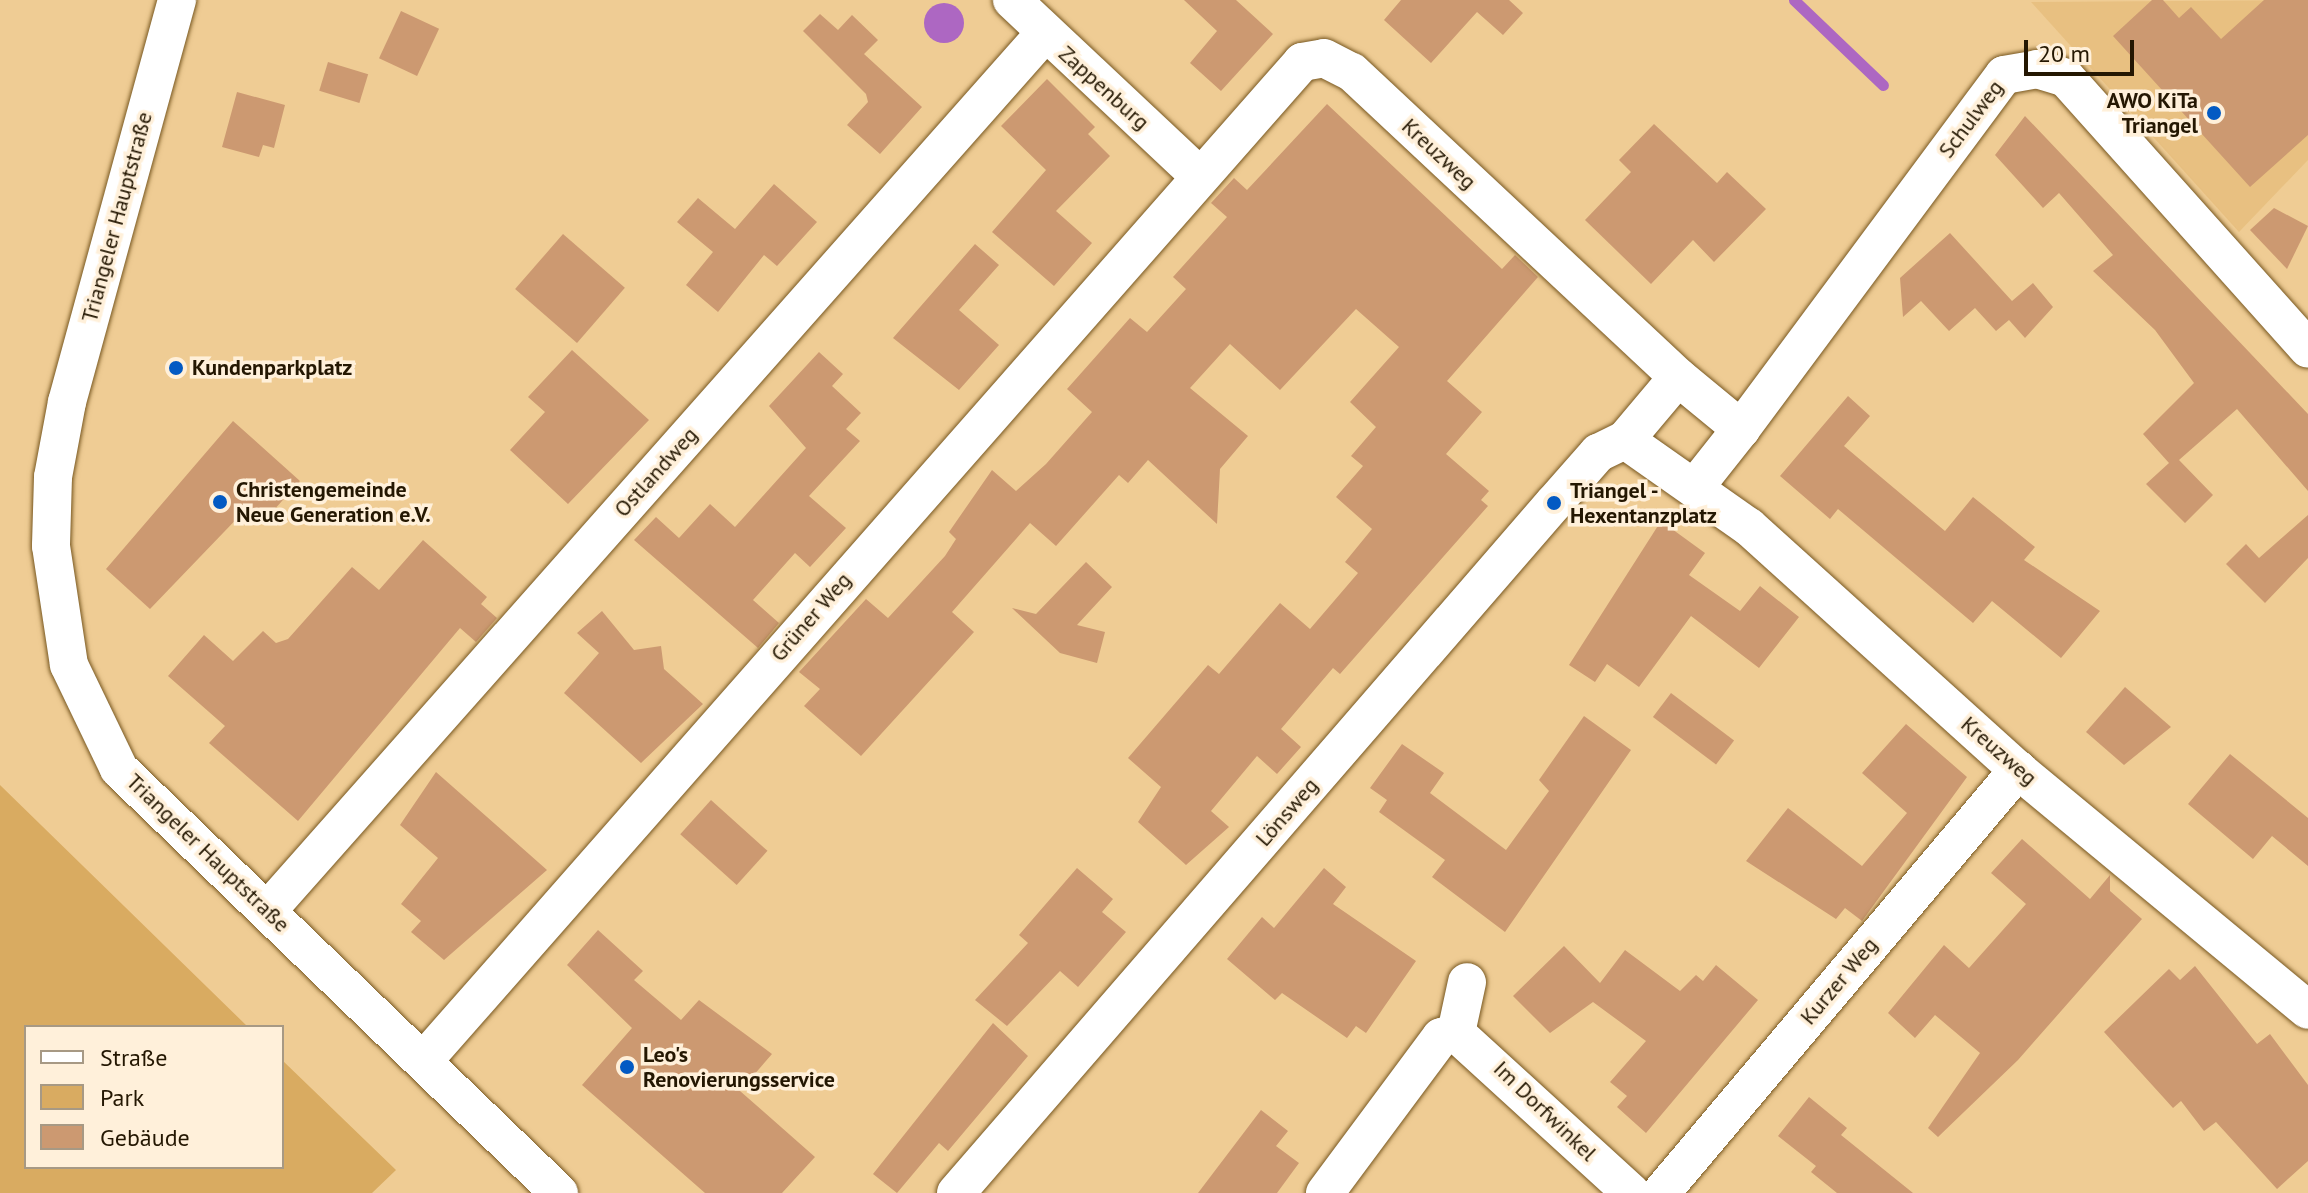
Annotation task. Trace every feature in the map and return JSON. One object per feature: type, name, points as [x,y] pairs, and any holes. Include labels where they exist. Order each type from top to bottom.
[{"type":"street","name":"Triangeler Hauptstraße","points":[[177,0],[67,402],[53,477],[55,588],[69,665],[119,769],[425,1059],[559,1193]]},
{"type":"street","name":"Zappenburg","points":[[1012,0],[1044,34],[1197,174]]},
{"type":"street","name":"Ostlandweg","points":[[268,910],[1044,34]]},
{"type":"street","name":"Kreuzweg","points":[[1197,174],[1302,62],[1324,58],[1352,72],[1678,377],[1741,429]]},
{"type":"street","name":"Schulweg","points":[[1695,487],[2004,75],[2037,69],[2066,78],[2308,349]]},
{"type":"street","name":"Grüner Weg","points":[[425,1059],[1197,174]]},
{"type":"street","name":"Lönsweg","points":[[956,1193],[1598,453],[1625,440],[1678,377]]},
{"type":"street","name":"Kreuzweg","points":[[1625,440],[1695,487],[2018,770],[2308,1010]]},
{"type":"street","name":"Kurzer Weg","points":[[1661,1193],[2018,770]]},
{"type":"street","points":[[1325,1193],[1441,1037],[1456,1033],[1467,982]]},
{"type":"street","name":"Im Dorfwinkel","points":[[1456,1033],[1631,1193]]},
{"type":"shaded area","name":"AWO KiTa Triangel","points":[[2308,0],[2308,160],[2239,232],[2031,2]]},
{"type":"shaded area","points":[[944,3],[958,9],[964,23],[958,37],[944,43],[930,37],[924,23],[930,9]]},
{"type":"green space","points":[[0,785],[246,1025],[24,1025],[24,1169],[284,1169],[284,1062],[396,1170],[372,1193],[0,1193]]},
{"type":"building","points":[[1184,0],[1236,0],[1273,34],[1221,91],[1190,63],[1217,31]]},
{"type":"building","points":[[1401,0],[1509,0],[1523,13],[1503,35],[1477,12],[1431,63],[1384,20]]},
{"type":"building","points":[[2152,0],[2163,0],[2179,18],[2191,7],[2221,39],[2264,0],[2308,0],[2308,135],[2250,187],[2113,36]]},
{"type":"building","points":[[401,11],[439,29],[417,76],[379,58]]},
{"type":"building","points":[[820,14],[838,30],[852,15],[878,40],[864,54],[922,107],[880,154],[847,125],[868,102],[866,94],[803,31]]},
{"type":"building","points":[[328,62],[368,74],[359,103],[319,91]]},
{"type":"building","points":[[1047,79],[1095,127],[1088,134],[1110,156],[1056,211],[1092,243],[1054,286],[992,232],[1046,170],[1001,126]]},
{"type":"building","points":[[237,92],[285,105],[274,148],[263,145],[259,157],[222,147]]},
{"type":"building","points":[[1327,104],[1502,269],[1515,255],[1538,277],[1447,381],[1482,412],[1446,454],[1489,491],[1481,500],[1488,506],[1340,674],[1333,668],[1281,729],[1301,747],[1277,774],[1257,756],[1211,811],[1229,827],[1186,865],[1138,822],[1161,787],[1128,758],[1208,665],[1219,674],[1280,603],[1310,629],[1358,573],[1345,562],[1372,529],[1336,497],[1363,466],[1351,456],[1376,427],[1350,402],[1399,347],[1356,309],[1280,390],[1230,344],[1190,388],[1248,436],[1220,469],[1217,524],[1148,460],[1128,483],[1119,475],[1056,546],[1030,523],[952,612],[974,632],[861,756],[804,706],[820,689],[799,672],[866,599],[888,618],[945,556],[956,539],[949,532],[992,470],[1016,491],[1046,464],[1092,412],[1067,389],[1130,318],[1147,332],[1186,289],[1173,277],[1227,217],[1211,203],[1234,178],[1247,190]]},
{"type":"building","points":[[2025,116],[2308,414],[2308,491],[2237,409],[2179,460],[2213,495],[2185,523],[2146,484],[2169,463],[2143,434],[2194,383],[2155,330],[2093,271],[2113,255],[2059,193],[2043,208],[1995,155]]},
{"type":"building","points":[[1654,124],[1717,183],[1727,172],[1766,209],[1714,262],[1693,240],[1651,284],[1585,220],[1631,172],[1619,160]]},
{"type":"building","points":[[774,184],[817,222],[777,266],[764,255],[718,312],[686,285],[713,252],[677,222],[698,198],[735,229]]},
{"type":"building","points":[[2274,208],[2308,226],[2287,269],[2250,230]]},
{"type":"building","points":[[1950,233],[2012,301],[2033,283],[2053,307],[2025,338],[2009,320],[1996,331],[1975,308],[1949,331],[1921,301],[1903,317],[1900,278]]},
{"type":"building","points":[[563,234],[625,288],[577,343],[515,289]]},
{"type":"building","points":[[975,244],[999,265],[959,310],[999,345],[959,390],[893,338]]},
{"type":"building","points":[[572,350],[649,420],[568,504],[510,450],[545,412],[528,397]]},
{"type":"building","points":[[819,352],[843,374],[832,386],[861,413],[846,429],[860,441],[809,496],[846,528],[810,567],[795,553],[753,600],[779,623],[758,648],[634,540],[656,517],[679,538],[710,504],[735,527],[806,448],[769,406]]},
{"type":"building","points":[[1848,396],[1870,416],[1844,446],[1945,531],[1973,497],[2035,547],[2024,560],[2100,611],[2061,658],[1992,601],[1973,623],[1838,509],[1830,519],[1780,476]]},
{"type":"building","name":"Christengemeinde Neue Generation e.V.","points":[[233,421],[300,481],[264,521],[248,507],[150,609],[106,569]]},
{"type":"building","points":[[2308,515],[2308,558],[2265,603],[2226,564],[2246,544],[2259,558]]},
{"type":"building","points":[[1661,521],[1705,553],[1689,575],[1740,611],[1760,586],[1799,617],[1759,668],[1691,616],[1639,687],[1607,664],[1595,682],[1569,665]]},
{"type":"building","points":[[423,540],[487,597],[481,604],[497,618],[476,642],[460,628],[298,821],[209,743],[225,726],[168,676],[204,635],[233,661],[263,631],[276,643],[288,639],[352,567],[379,590]]},
{"type":"building","points":[[1086,562],[1112,587],[1077,625],[1105,632],[1097,663],[1060,653],[1012,608],[1036,614]]},
{"type":"building","points":[[602,611],[634,650],[661,646],[664,669],[703,704],[641,763],[564,693],[599,653],[577,633]]},
{"type":"building","points":[[2125,687],[2171,727],[2124,765],[2086,732]]},
{"type":"building","points":[[1671,693],[1734,741],[1716,765],[1653,717]]},
{"type":"building","points":[[1584,716],[1631,750],[1505,932],[1432,877],[1445,860],[1379,812],[1387,800],[1370,788],[1402,744],[1444,773],[1430,793],[1506,850],[1549,791],[1539,780]]},
{"type":"building","points":[[1906,724],[1967,777],[1862,921],[1845,908],[1836,919],[1746,861],[1788,808],[1862,866],[1907,813],[1862,773]]},
{"type":"building","points":[[2230,754],[2308,818],[2308,866],[2272,836],[2253,859],[2188,804]]},
{"type":"building","points":[[436,772],[547,870],[444,960],[411,932],[421,921],[401,904],[438,858],[400,825]]},
{"type":"building","points":[[711,800],[767,851],[737,885],[680,834]]},
{"type":"building","points":[[2022,839],[2090,899],[2110,875],[2110,891],[2142,919],[2018,1060],[1938,1137],[1928,1128],[1980,1053],[1935,1015],[1915,1038],[1888,1013],[1944,945],[1969,968],[2026,904],[1991,873]]},
{"type":"building","points":[[1077,868],[1113,899],[1102,912],[1126,932],[1078,987],[1060,971],[1007,1026],[975,1000],[1028,943],[1019,935]]},
{"type":"building","points":[[1324,868],[1346,887],[1333,904],[1416,961],[1366,1033],[1356,1026],[1347,1038],[1282,993],[1275,1000],[1227,959],[1262,917],[1274,928]]},
{"type":"building","points":[[598,930],[643,971],[634,980],[681,1020],[699,1000],[772,1054],[740,1091],[815,1157],[782,1193],[705,1193],[582,1085],[632,1028],[567,965]]},
{"type":"building","points":[[1564,946],[1600,983],[1625,950],[1680,991],[1696,975],[1703,981],[1716,965],[1758,1000],[1646,1133],[1617,1107],[1627,1096],[1610,1082],[1646,1041],[1593,1002],[1550,1033],[1513,996]]},
{"type":"building","points":[[2195,966],[2257,1044],[2270,1034],[2308,1085],[2308,1161],[2277,1189],[2216,1122],[2204,1131],[2181,1101],[2173,1108],[2104,1032],[2169,969],[2180,980]]},
{"type":"building","points":[[993,1023],[1028,1056],[948,1151],[939,1143],[897,1193],[873,1174]]},
{"type":"building","points":[[1809,1097],[1847,1128],[1841,1135],[1913,1193],[1837,1193],[1811,1172],[1816,1166],[1778,1136]]},
{"type":"building","points":[[1261,1110],[1288,1131],[1276,1146],[1299,1163],[1277,1193],[1198,1193]]},
{"type":"waterway","points":[[1794,0],[1883,85]]},
{"type":"place","name":"AWO KiTa Triangel","points":[[2214,113]]},
{"type":"place","name":"Kundenparkplatz","points":[[176,368]]},
{"type":"place","name":"Christengemeinde Neue Generation e.V.","points":[[220,502]]},
{"type":"place","name":"Triangel - Hexentanzplatz","points":[[1554,503]]},
{"type":"place","name":"Leo's Renovierungsservice","points":[[627,1067]]}]
